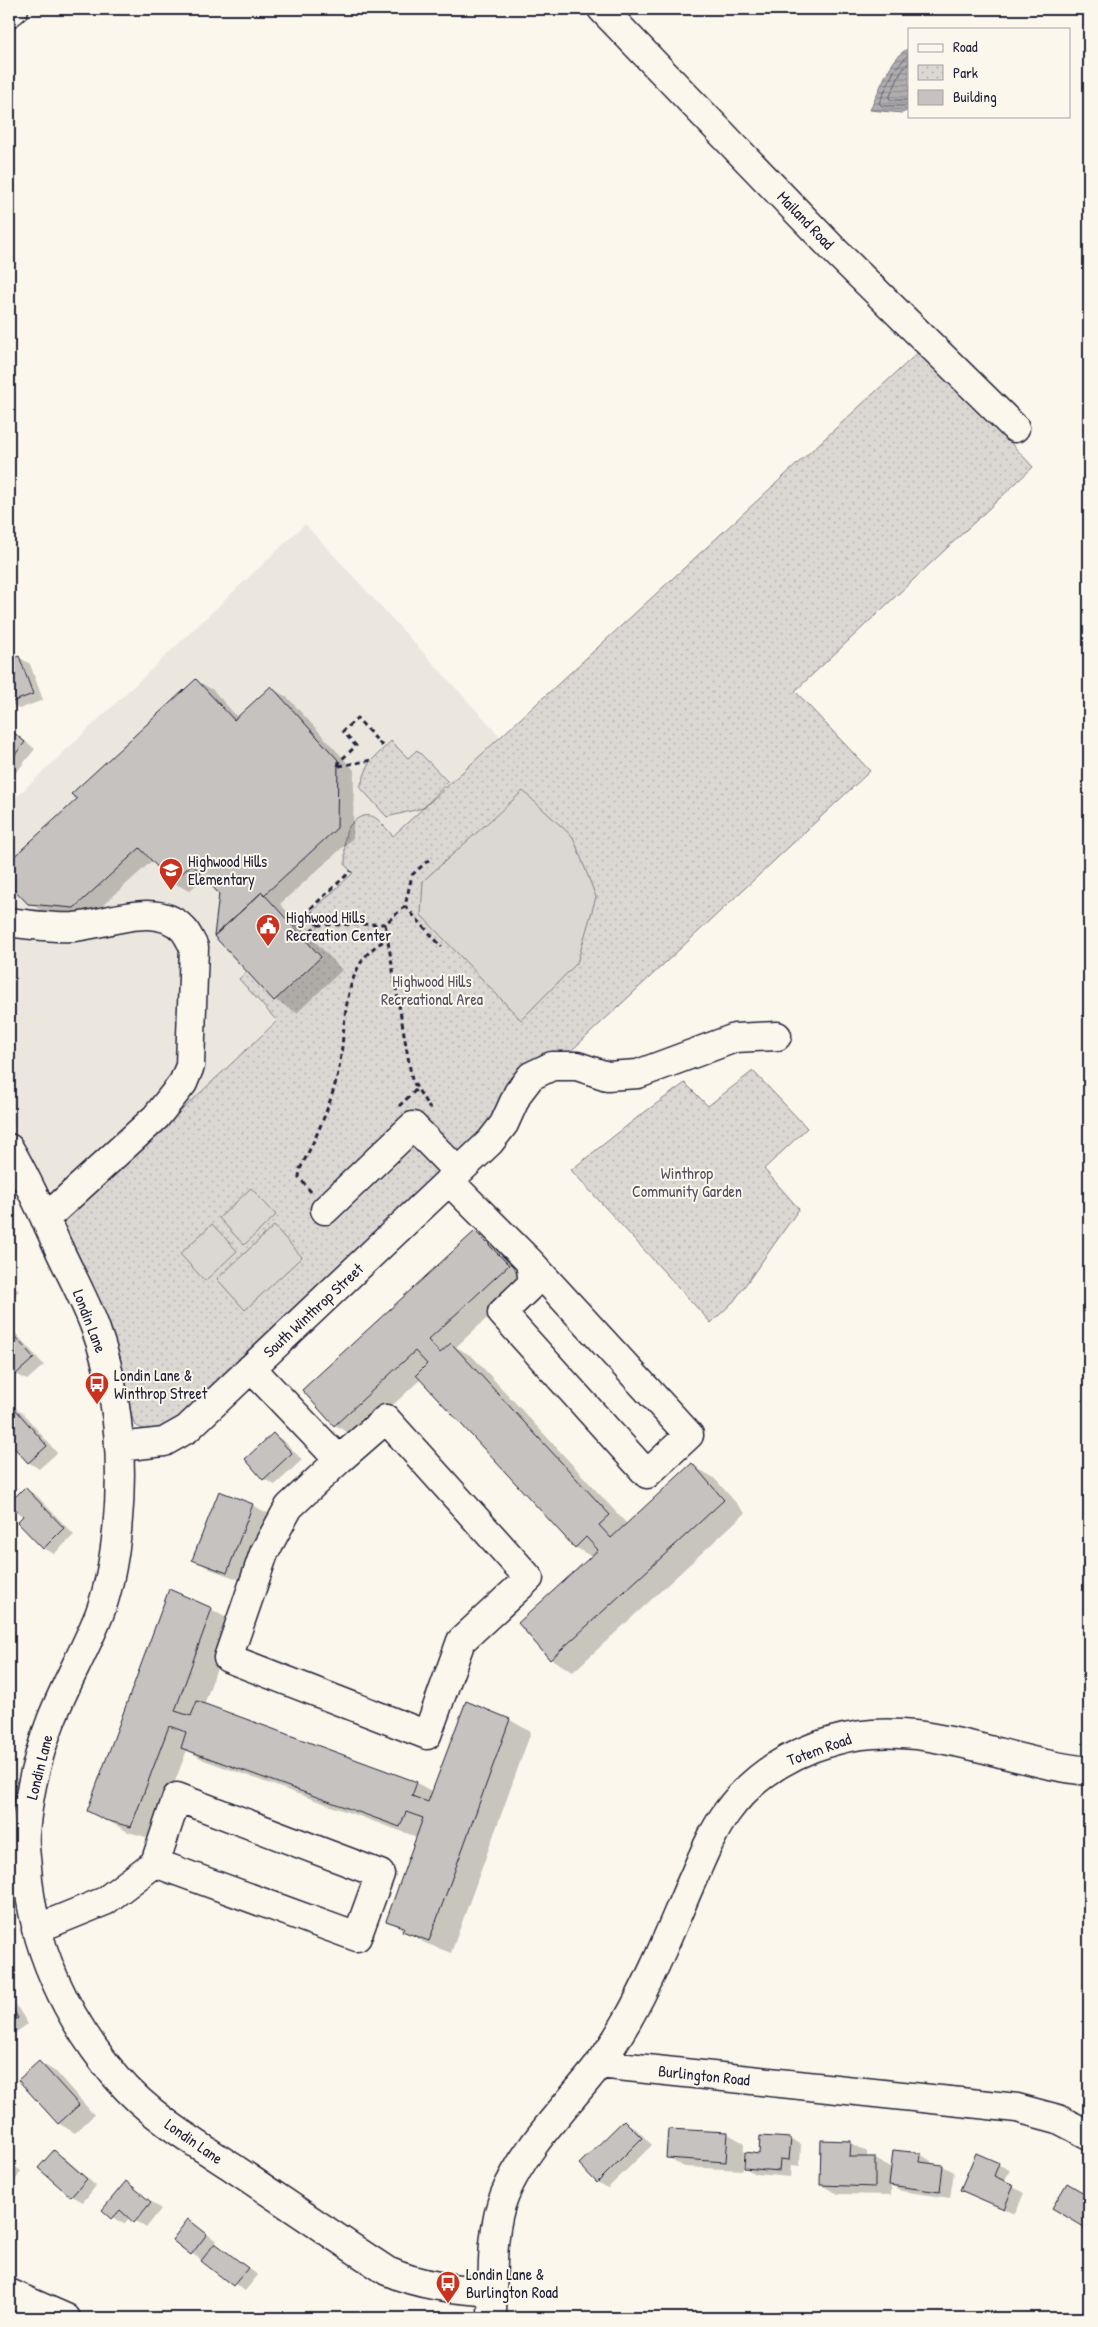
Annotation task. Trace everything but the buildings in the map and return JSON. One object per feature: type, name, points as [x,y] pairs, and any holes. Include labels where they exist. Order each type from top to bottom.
[{"type":"street","points":[[9,13],[14,9]]},
{"type":"street","name":"Mailand Road","points":[[602,9],[836,251],[1014,428]]},
{"type":"street","points":[[9,922],[75,927],[142,916],[165,918],[184,930],[194,947],[190,1066],[183,1083],[156,1117],[45,1219]]},
{"type":"street","name":"South Winthrop Street","points":[[119,1447],[164,1442],[187,1429],[490,1142],[504,1124],[518,1093],[532,1076],[552,1066],[577,1066],[607,1076],[638,1074],[735,1038],[777,1036]]},
{"type":"street","points":[[325,1210],[413,1126],[453,1177],[690,1435],[647,1474],[502,1312],[532,1283],[530,1262]]},
{"type":"street","name":"Londin Lane","points":[[9,1148],[83,1300],[102,1350],[115,1401],[119,1447],[120,1491],[117,1531],[107,1586],[100,1612],[52,1717],[39,1756],[24,1836],[28,1884],[36,1929],[51,1972],[68,2009],[93,2048],[119,2080],[146,2106],[179,2132],[387,2271],[410,2281],[437,2287],[492,2305]]},
{"type":"street","points":[[251,1368],[339,1460]]},
{"type":"street","points":[[386,1419],[529,1578],[461,1641],[427,1735],[228,1658],[264,1553],[290,1507],[339,1460],[386,1419]]},
{"type":"street","name":"Totem Road","points":[[599,2064],[648,1982],[711,1838],[727,1811],[772,1768],[797,1754],[834,1740],[867,1734],[897,1733],[933,1738],[1040,1764],[1089,1770]]},
{"type":"street","points":[[36,1929],[105,1901],[155,1863],[177,1797],[380,1874],[356,1937],[155,1863]]},
{"type":"street","points":[[492,2305],[499,2210],[505,2192],[537,2140],[599,2064]]},
{"type":"street","name":"Burlington Road","points":[[599,2064],[1018,2108],[1058,2119],[1089,2135]]},
{"type":"street","points":[[9,2293],[66,2318]]},
{"type":"path","points":[[372,760],[338,766],[340,761],[356,746],[343,731],[357,718],[384,748]]},
{"type":"path","points":[[304,937],[317,925],[385,924],[405,906],[412,875],[432,857]]},
{"type":"path","points":[[317,925],[310,909],[351,871]]},
{"type":"path","points":[[405,906],[442,946]]},
{"type":"path","points":[[385,924],[412,1080],[431,1112]]},
{"type":"path","points":[[325,1210],[299,1177],[300,1168],[328,1109],[338,1072],[350,988],[357,969],[366,956],[380,943],[388,939]]},
{"type":"shaded area","name":"Highwood Hills Elementary","points":[[305,524],[501,737],[239,979],[277,1020],[61,1223],[40,1175],[9,1118],[9,804]]},
{"type":"green space","name":"Highwood Hills Recreational Area","points":[[923,348],[1033,467],[795,691],[870,771],[178,1419],[152,1431],[135,1425],[61,1223],[277,1021],[239,979],[353,873],[345,865],[345,837],[348,828],[355,820],[363,816],[373,816],[393,836]]},
{"type":"green space","points":[[391,741],[408,758],[417,750],[448,782],[423,808],[387,817],[360,787],[369,763]]},
{"type":"green space","points":[[523,791],[573,837],[596,897],[577,963],[521,1020],[421,915],[423,881]]},
{"type":"green space","name":"Winthrop Community Garden","points":[[753,1071],[807,1128],[764,1169],[799,1209],[734,1301],[711,1323],[571,1170],[685,1083],[708,1106]]},
{"type":"green space","points":[[251,1188],[276,1215],[244,1245],[219,1218]]},
{"type":"green space","points":[[212,1224],[237,1251],[205,1281],[180,1254]]},
{"type":"green space","points":[[274,1226],[302,1257],[245,1310],[217,1279]]},
{"type":"water","points":[[908,49],[908,110],[902,113],[870,110],[881,84],[896,59]]},
{"type":"place","name":"Highwood Hills Elementary","points":[[171,891]]},
{"type":"place","name":"Highwood Hills Recreation Center","points":[[268,947]]},
{"type":"place","name":"Londin Lane & Winthrop Street","points":[[97,1405]]},
{"type":"place","name":"Londin Lane & Burlington Road","points":[[448,2304]]}]
